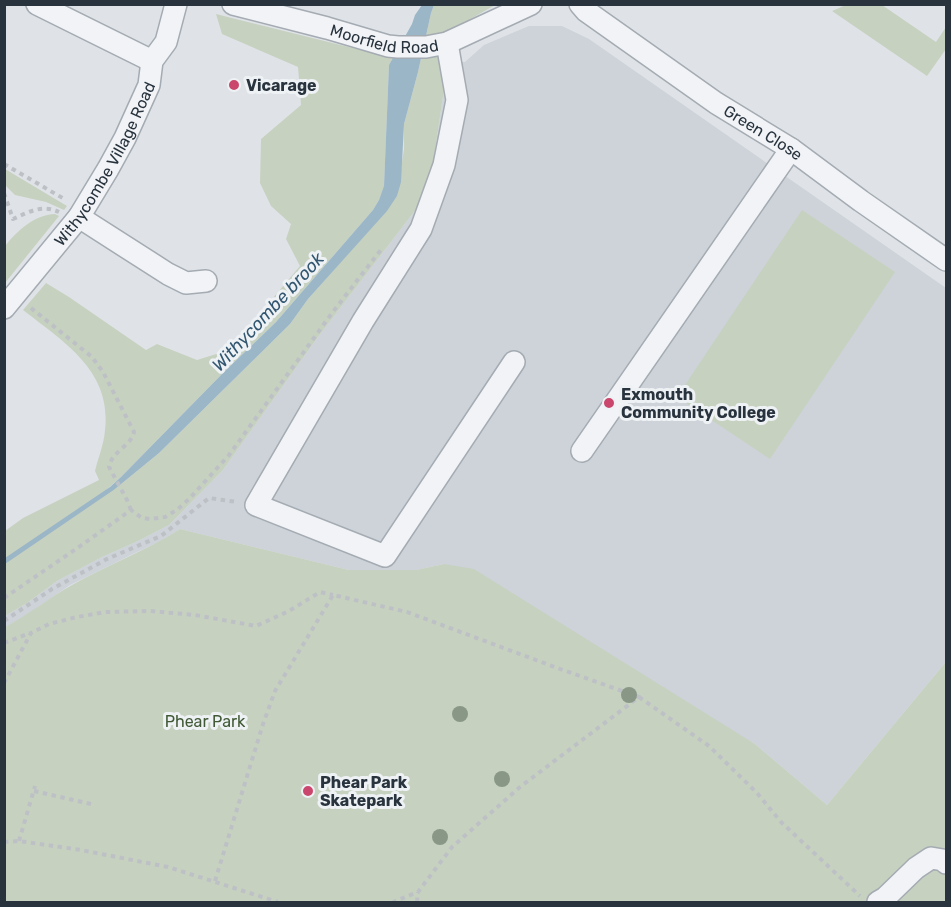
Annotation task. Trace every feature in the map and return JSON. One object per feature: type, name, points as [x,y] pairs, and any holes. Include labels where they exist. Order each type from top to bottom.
[{"type":"street","points":[[37,4],[152,61]]},
{"type":"street","name":"Withycombe Village Road","points":[[10,301],[79,216],[108,169],[149,85],[152,61],[166,42],[176,4]]},
{"type":"street","name":"Moorfield Road","points":[[233,4],[398,48],[426,47],[447,43],[531,4]]},
{"type":"street","name":"Green Close","points":[[580,4],[651,58],[716,103],[791,149],[946,260]]},
{"type":"street","points":[[447,43],[457,100],[444,165],[421,229],[363,321],[256,505],[385,556],[514,362]]},
{"type":"street","points":[[582,451],[791,149]]},
{"type":"street","points":[[79,216],[168,274],[186,283],[206,281]]},
{"type":"street","points":[[878,903],[916,868],[931,858],[943,860],[946,863]]},
{"type":"path","points":[[4,164],[79,216]]},
{"type":"path","points":[[4,193],[13,219],[36,208],[51,208],[79,216]]},
{"type":"path","points":[[10,301],[92,357],[104,372],[134,432],[133,438],[111,459],[110,467],[113,475],[131,510],[142,518],[165,517],[184,504],[230,455],[332,313],[385,244]]},
{"type":"path","points":[[4,621],[52,590],[107,559],[161,536],[209,498],[256,505]]},
{"type":"path","points":[[4,598],[131,510]]},
{"type":"path","points":[[4,643],[49,624],[77,616],[106,612],[150,611],[195,615],[256,626],[289,611],[320,592],[407,612],[639,697],[709,746],[757,793],[781,822],[866,903]]},
{"type":"path","points":[[214,882],[275,691],[333,595]]},
{"type":"path","points":[[4,683],[31,633]]},
{"type":"path","points":[[393,903],[418,892],[452,847],[520,788],[639,697]]},
{"type":"path","points":[[19,841],[35,789],[91,804]]},
{"type":"path","points":[[4,842],[19,841],[81,850],[168,867],[279,903]]},
{"type":"path","points":[[417,903],[418,892]]},
{"type":"shaded area","name":"Exmouth Community College","points":[[529,26],[562,26],[589,39],[946,288],[945,663],[827,805],[755,744],[444,564],[416,570],[349,570],[180,529],[161,541],[70,585],[21,619],[5,627],[5,616],[57,581],[169,525],[223,470],[318,337],[417,208],[432,171],[448,62],[465,62],[484,45]]},
{"type":"green space","points":[[434,5],[495,5],[446,33],[448,62],[432,171],[430,181],[417,208],[318,337],[223,470],[169,525],[57,581],[5,616],[5,531],[23,518],[99,480],[95,471],[105,430],[105,409],[101,391],[93,375],[69,346],[23,310],[46,283],[146,350],[157,344],[197,360],[229,350],[300,266],[286,239],[291,224],[271,206],[260,183],[261,139],[301,105],[298,67],[222,34],[216,14],[393,58],[389,65],[384,187],[373,210],[276,322],[106,490],[115,489],[159,453],[290,324],[308,299],[397,196],[404,149],[404,124]]},
{"type":"green space","points":[[846,5],[882,5],[936,42],[946,27],[946,49],[927,76],[832,11]]},
{"type":"green space","points":[[4,169],[67,206],[64,210],[46,202],[15,195],[5,185]]},
{"type":"green space","points":[[802,210],[895,272],[770,459],[677,397]]},
{"type":"green space","points":[[55,214],[59,216],[5,283],[5,246],[33,221]]},
{"type":"green space","name":"Phear Park","points":[[180,529],[349,570],[416,570],[444,564],[474,569],[755,744],[827,805],[945,663],[946,902],[5,902],[5,627],[72,585]]},
{"type":"water","points":[[422,5],[434,5],[404,124],[401,182],[397,196],[387,211],[308,299],[290,324],[159,453],[115,489],[5,564],[5,558],[110,487],[121,477],[276,322],[373,210],[384,186],[389,65]]},
{"type":"place","name":"Vicarage","points":[[234,85]]},
{"type":"place","name":"Exmouth Community College","points":[[609,403]]},
{"type":"place","name":"Phear Park Skatepark","points":[[308,791]]},
{"type":"water label","name":"Withycombe brook","points":[[268,312]]}]
